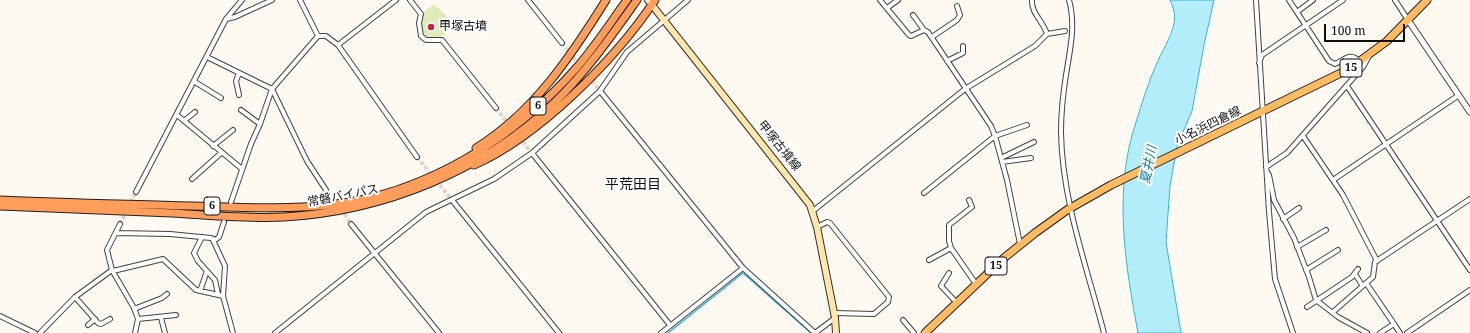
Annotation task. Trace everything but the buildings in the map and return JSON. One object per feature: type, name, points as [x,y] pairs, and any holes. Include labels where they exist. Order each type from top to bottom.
[{"type":"highway","points":[[422,181],[490,138],[537,96],[565,64],[606,0]]},
{"type":"highway","name":"常磐バイパス","points":[[0,200],[281,208],[330,205],[373,198],[422,181],[493,143],[526,118],[551,95],[580,64],[627,0]]},
{"type":"highway","name":"常磐バイパス","points":[[0,206],[284,216],[332,212],[371,204],[405,193],[443,178],[468,164],[534,119],[556,101],[585,69],[636,2]]},
{"type":"highway","points":[[405,193],[426,189],[488,159],[535,126],[559,107],[596,71],[627,37],[651,2]]},
{"type":"main road","name":"小名浜四倉線","points":[[926,333],[976,284],[1020,244],[1071,208],[1111,185],[1338,76],[1369,56],[1427,0]]},
{"type":"main road","name":"甲塚古墳線","points":[[651,2],[663,20],[794,183],[813,211],[835,316],[836,333]]},
{"type":"street","points":[[136,192],[226,19],[242,0]]},
{"type":"street","points":[[226,19],[235,18],[272,0]]},
{"type":"street","points":[[300,0],[318,36]]},
{"type":"street","points":[[338,45],[396,0]]},
{"type":"street","points":[[410,0],[421,14],[419,23],[421,36],[426,40],[442,40],[496,108]]},
{"type":"street","points":[[528,0],[562,43]]},
{"type":"street","points":[[275,333],[426,212],[494,179],[532,153],[600,91],[627,52],[688,0]]},
{"type":"street","points":[[880,0],[909,35],[911,36],[924,30]]},
{"type":"street","points":[[887,8],[898,0]]},
{"type":"street","points":[[1032,0],[1035,13],[1045,28],[1047,34]]},
{"type":"street","points":[[1070,0],[1073,15],[1070,54],[1062,104],[1061,132],[1071,208],[1104,333]]},
{"type":"street","points":[[1256,0],[1261,113],[1275,279],[1293,333]]},
{"type":"street","points":[[1288,0],[1329,61],[1334,64],[1352,56],[1356,57],[1361,62]]},
{"type":"street","points":[[1296,12],[1313,0]]},
{"type":"street","points":[[1259,63],[1262,55],[1343,0]]},
{"type":"street","points":[[1394,0],[1470,112]]},
{"type":"street","points":[[932,37],[957,20],[960,15],[957,6]]},
{"type":"street","points":[[913,15],[924,30],[932,37],[995,136],[1002,160],[1020,244]]},
{"type":"street","points":[[813,211],[965,89],[1035,46],[1047,34],[1065,32]]},
{"type":"street","points":[[231,202],[272,89],[318,36],[326,36],[338,45],[417,157]]},
{"type":"street","points":[[947,61],[963,53],[963,46]]},
{"type":"street","points":[[1266,169],[1281,159],[1303,136],[1363,67],[1369,56]]},
{"type":"street","points":[[207,57],[272,89],[307,161],[326,190]]},
{"type":"street","points":[[239,73],[236,81],[239,95]]},
{"type":"street","points":[[194,82],[222,98]]},
{"type":"street","points":[[1347,86],[1470,270]]},
{"type":"street","points":[[600,91],[743,268],[815,332],[835,316],[874,314],[888,302],[889,297],[830,223],[827,222],[817,227]]},
{"type":"street","points":[[1333,180],[1459,95]]},
{"type":"street","points":[[241,110],[260,124]]},
{"type":"street","points":[[184,121],[195,112]]},
{"type":"street","points":[[177,115],[242,169]]},
{"type":"street","points":[[924,193],[995,136],[1027,125]]},
{"type":"street","points":[[213,146],[233,130]]},
{"type":"street","points":[[1303,136],[1333,180],[1377,261]]},
{"type":"street","points":[[1002,160],[1034,142]]},
{"type":"street","points":[[192,179],[221,153]]},
{"type":"street","points":[[532,153],[670,325]]},
{"type":"street","points":[[1002,160],[1031,158]]},
{"type":"street","points":[[1266,169],[1269,175],[1274,200],[1297,247],[1316,300],[1367,333]]},
{"type":"street","points":[[1333,312],[1373,277],[1374,265],[1377,261],[1470,199]]},
{"type":"street","points":[[452,200],[559,333]]},
{"type":"street","points":[[969,200],[972,207],[949,225],[949,241],[951,248],[976,284]]},
{"type":"street","points":[[1283,219],[1299,208]]},
{"type":"street","points":[[116,233],[170,234],[211,238],[215,240],[219,236],[224,222]]},
{"type":"street","points":[[120,224],[107,250],[112,270],[134,308],[138,320],[135,333]]},
{"type":"street","points":[[351,224],[439,333]]},
{"type":"street","points":[[1297,247],[1326,230]]},
{"type":"street","points":[[202,237],[194,253],[198,261],[215,280],[233,333]]},
{"type":"street","points":[[211,238],[225,266],[221,295]]},
{"type":"street","points":[[929,260],[951,248]]},
{"type":"street","points":[[1306,270],[1338,250]]},
{"type":"street","points":[[40,333],[75,297],[112,270],[163,259],[188,284],[200,291],[221,295]]},
{"type":"street","points":[[661,333],[743,268]]},
{"type":"street","points":[[1307,307],[1355,274],[1358,269]]},
{"type":"street","points":[[200,291],[207,271]]},
{"type":"street","points":[[949,273],[941,286],[957,303]]},
{"type":"street","points":[[1355,274],[1400,333]]},
{"type":"street","points":[[1407,333],[1470,290]]},
{"type":"street","points":[[134,308],[162,298],[167,294]]},
{"type":"street","points":[[75,297],[100,324],[110,319]]},
{"type":"street","points":[[0,316],[35,333]]},
{"type":"street","points":[[138,320],[176,316]]},
{"type":"street","points":[[161,318],[166,333]]},
{"type":"street","points":[[88,325],[95,320]]},
{"type":"street","points":[[903,320],[914,333]]},
{"type":"street","points":[[1380,333],[1394,324]]},
{"type":"green space","points":[[434,5],[444,13],[449,19],[450,24],[449,30],[445,34],[434,38],[422,34],[420,24],[425,10]]},
{"type":"water","name":"夏井川","points":[[1170,0],[1214,0],[1192,111],[1177,146],[1170,186],[1166,242],[1181,333],[1138,333],[1126,254],[1123,200],[1125,174],[1129,148],[1143,100],[1158,60],[1173,28],[1175,20]]},
{"type":"waterway","points":[[668,333],[743,273],[811,333]]},
{"type":"tunnel","points":[[562,43],[600,91]]},
{"type":"tunnel","points":[[496,108],[509,125]]},
{"type":"tunnel","points":[[519,137],[532,153]]},
{"type":"tunnel","points":[[417,157],[452,200]]},
{"type":"tunnel","points":[[326,190],[337,204]]},
{"type":"tunnel","points":[[120,224],[136,192]]},
{"type":"tunnel","points":[[341,209],[351,224]]},
{"type":"place","name":"甲塚古墳","points":[[431,27]]},
{"type":"district","name":"平荒田目","points":[[633,185]]}]
